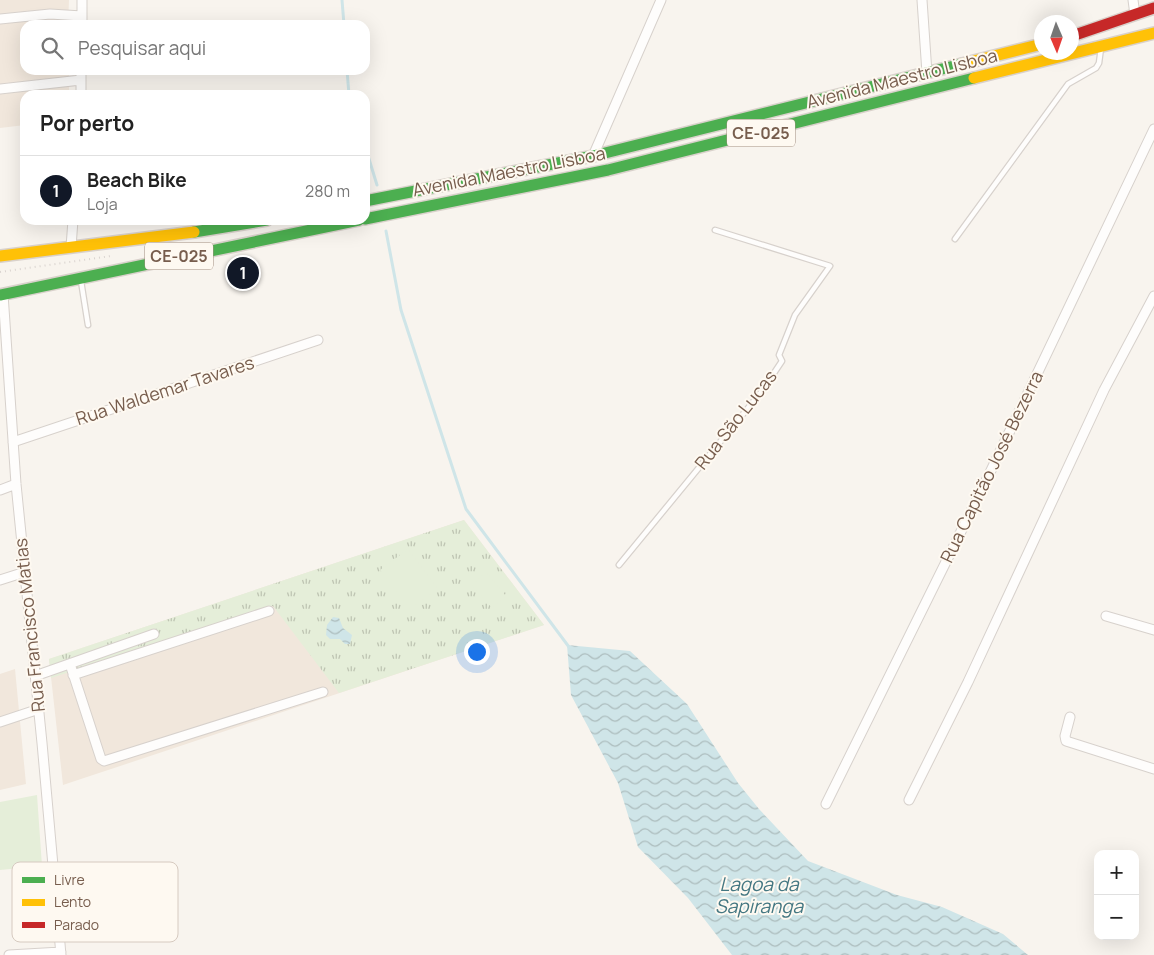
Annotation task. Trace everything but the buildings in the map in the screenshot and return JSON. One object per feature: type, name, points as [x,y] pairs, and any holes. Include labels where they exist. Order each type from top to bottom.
[{"type":"highway","points":[[1079,34],[1154,8]]},
{"type":"highway","name":"Avenida Maestro Lisboa","points":[[370,218],[626,166],[1154,33]]},
{"type":"highway","name":"Avenida Maestro Lisboa","points":[[370,200],[593,156],[1034,46]]},
{"type":"highway","name":"CE-025","points":[[0,256],[237,225]]},
{"type":"highway","name":"CE-025","points":[[2,295],[80,277],[335,225]]},
{"type":"street","points":[[82,0],[82,20]]},
{"type":"street","points":[[593,156],[661,0]]},
{"type":"street","points":[[922,0],[927,73]]},
{"type":"street","points":[[1133,0],[1134,15]]},
{"type":"street","points":[[0,19],[50,14],[77,20]]},
{"type":"street","points":[[81,75],[81,90]]},
{"type":"street","points":[[0,89],[81,80]]},
{"type":"street","name":"Rua Capitão José Bezerra","points":[[826,804],[984,483],[1154,129]]},
{"type":"street","points":[[71,247],[73,225]]},
{"type":"street","name":"Rua Francisco Matias","points":[[2,295],[16,484],[53,862]]},
{"type":"street","points":[[909,800],[968,682],[1104,390],[1154,296]]},
{"type":"street","name":"Rua Waldemar Tavares","points":[[13,442],[318,340]]},
{"type":"street","points":[[0,490],[16,484]]},
{"type":"street","points":[[0,580],[24,572]]},
{"type":"street","points":[[73,675],[269,611]]},
{"type":"street","points":[[1106,616],[1154,630]]},
{"type":"street","points":[[36,676],[154,634]]},
{"type":"street","points":[[70,664],[101,759],[104,761],[323,692]]},
{"type":"street","points":[[0,722],[39,710]]},
{"type":"street","points":[[1070,717],[1064,736],[1066,741],[1154,769]]},
{"type":"street","points":[[9,955],[61,954]]},
{"type":"lane","points":[[955,239],[1068,84],[1096,68],[1099,63],[1101,47]]},
{"type":"lane","name":"Rua São Lucas","points":[[619,565],[762,391],[782,361],[779,355],[794,315],[830,266],[715,230]]},
{"type":"lane","points":[[80,277],[88,324]]},
{"type":"shaded area","points":[[0,0],[69,0],[68,20],[20,20],[20,75],[69,75],[69,90],[20,90],[20,126],[0,128]]},
{"type":"shaded area","points":[[464,520],[544,625],[63,785],[49,659]]},
{"type":"shaded area","points":[[15,669],[26,784],[0,790],[0,674]]},
{"type":"green space","points":[[464,520],[544,625],[339,693],[273,606],[51,678],[49,659]]},
{"type":"green space","points":[[408,549],[438,589],[410,609],[380,570]]},
{"type":"green space","points":[[486,572],[506,596],[492,608],[472,585]]},
{"type":"green space","points":[[37,795],[42,862],[12,862],[12,869],[0,870],[0,802]]},
{"type":"water","points":[[333,617],[339,618],[343,628],[352,635],[350,644],[345,644],[340,639],[330,639],[326,635],[327,625]]},
{"type":"water","name":"Lagoa da Sapiranga","points":[[567,645],[630,651],[687,704],[738,783],[759,809],[808,861],[897,895],[942,907],[1003,934],[1028,955],[732,955],[688,898],[638,847],[618,783],[571,695]]},
{"type":"waterway","points":[[342,0],[344,20]]},
{"type":"waterway","points":[[347,75],[349,90]]},
{"type":"waterway","points":[[370,162],[377,185]]},
{"type":"waterway","points":[[386,231],[401,310],[466,509],[569,647]]},
{"type":"traffic: fast","points":[[370,200],[593,156],[962,64]]},
{"type":"traffic: fast","points":[[370,218],[608,170],[974,78]]},
{"type":"traffic: fast","points":[[194,232],[237,225]]},
{"type":"traffic: fast","points":[[0,295],[335,225]]},
{"type":"traffic: slow","points":[[974,78],[1154,33]]},
{"type":"traffic: slow","points":[[962,64],[1034,46]]},
{"type":"traffic: slow","points":[[0,256],[194,232]]},
{"type":"traffic: jam","points":[[1079,34],[1154,8]]},
{"type":"place","name":"Beach Bike","points":[[243,273]]}]
